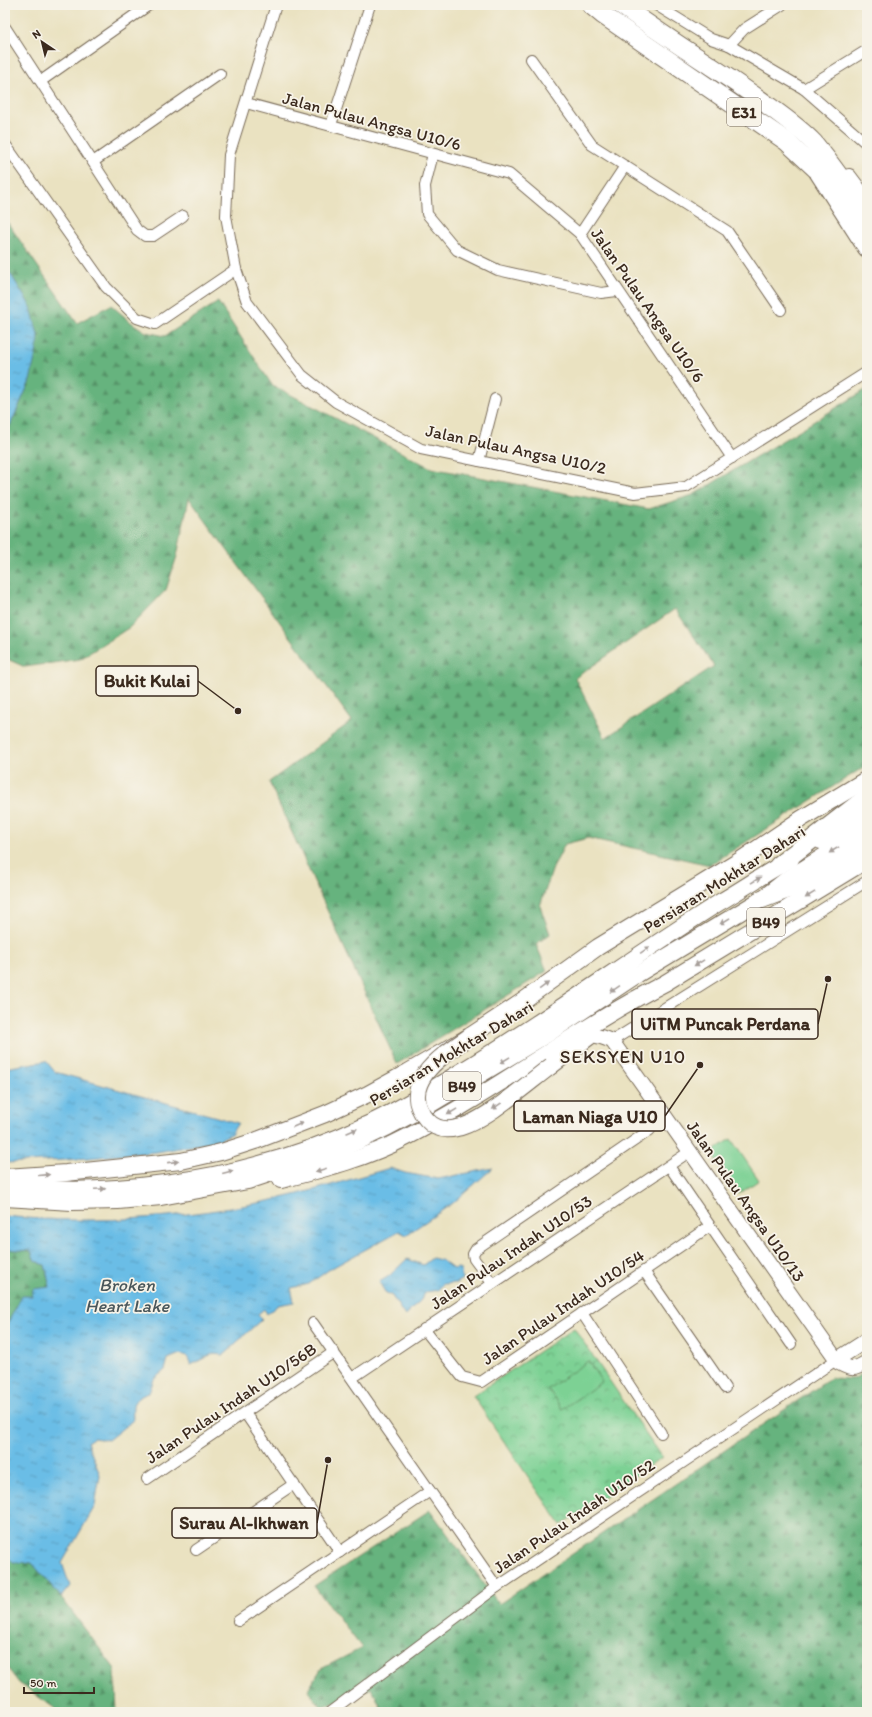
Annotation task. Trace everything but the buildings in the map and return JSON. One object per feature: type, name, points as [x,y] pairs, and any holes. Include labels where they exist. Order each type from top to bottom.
[{"type":"highway","name":"E31","points":[[592,5],[616,24],[786,141],[817,170],[867,248]]},
{"type":"highway","name":"E31","points":[[621,5],[796,126],[813,143],[851,193],[867,217]]},
{"type":"highway","points":[[779,865],[867,797]]},
{"type":"highway","points":[[762,899],[796,886],[867,846]]},
{"type":"main road","points":[[5,1177],[109,1169],[181,1161],[221,1152],[283,1131],[368,1094],[470,1036],[520,1003],[598,947],[739,861],[801,819],[867,779]]},
{"type":"main road","name":"Persiaran Mokhtar Dahari","points":[[5,1184],[78,1190],[141,1187],[218,1175],[254,1166],[335,1139],[395,1111],[490,1055],[522,1035],[663,938],[867,812]]},
{"type":"main road","name":"Persiaran Mokhtar Dahari","points":[[5,1198],[72,1202],[118,1201],[161,1197],[248,1181],[311,1160],[388,1128],[546,1036],[638,974],[762,899],[786,880],[867,829]]},
{"type":"main road","name":"B49","points":[[248,1181],[276,1181],[309,1173],[376,1152],[407,1138],[503,1081],[637,997],[665,983],[867,860]]},
{"type":"main road","points":[[470,1036],[434,1064],[426,1072],[418,1086],[417,1100],[421,1114],[432,1126],[443,1129],[458,1128],[478,1120],[591,1035],[665,983]]},
{"type":"street","points":[[41,81],[149,5]]},
{"type":"street","name":"Jalan Pulau Angsa U10/2","points":[[276,5],[229,155],[226,216],[236,269],[247,302],[302,375],[336,402],[421,449],[635,493],[686,487],[867,372]]},
{"type":"street","points":[[331,125],[370,5]]},
{"type":"street","points":[[598,5],[787,138],[819,165],[844,194],[867,230]]},
{"type":"street","points":[[631,5],[746,83],[798,121],[842,166],[867,200]]},
{"type":"street","points":[[656,5],[711,39],[729,46],[804,88],[867,144]]},
{"type":"street","points":[[729,46],[744,29],[782,5]]},
{"type":"street","points":[[5,26],[137,230],[144,236],[153,236],[183,216]]},
{"type":"street","points":[[804,88],[867,50]]},
{"type":"street","points":[[531,59],[592,145],[727,231],[781,310]]},
{"type":"street","points":[[93,162],[220,74]]},
{"type":"street","name":"Jalan Pulau Angsa U10/6","points":[[246,103],[509,174],[580,234],[617,291],[682,381],[732,458]]},
{"type":"street","points":[[5,144],[106,287],[137,318],[155,324],[236,269]]},
{"type":"street","points":[[433,154],[425,186],[427,214],[457,250],[498,270],[601,294],[617,291]]},
{"type":"street","points":[[580,234],[624,166]]},
{"type":"street","points":[[479,461],[495,399]]},
{"type":"street","points":[[591,1035],[612,1041],[867,881]]},
{"type":"street","name":"Jalan Pulau Angsa U10/13","points":[[612,1041],[836,1360],[849,1369],[862,1365]]},
{"type":"street","points":[[492,1283],[474,1259],[473,1254],[476,1249],[650,1130]]},
{"type":"street","name":"Jalan Pulau Indah U10/53","points":[[352,1378],[689,1152]]},
{"type":"street","points":[[669,1166],[791,1344]]},
{"type":"street","name":"Jalan Pulau Indah U10/54","points":[[424,1329],[462,1377],[481,1382],[710,1226]]},
{"type":"street","points":[[644,1271],[725,1388]]},
{"type":"street","points":[[582,1313],[661,1433]]},
{"type":"street","name":"Jalan Pulau Indah U10/52","points":[[313,1323],[497,1587],[836,1360]]},
{"type":"street","points":[[836,1360],[867,1340]]},
{"type":"street","name":"Jalan Pulau Indah U10/56B","points":[[147,1479],[334,1352]]},
{"type":"street","points":[[245,1413],[340,1552]]},
{"type":"street","points":[[196,1550],[294,1484]]},
{"type":"street","points":[[238,1622],[430,1490]]},
{"type":"street","points":[[330,1712],[497,1587]]},
{"type":"green space","points":[[5,219],[77,323],[111,305],[132,323],[146,332],[165,336],[218,302],[272,385],[431,468],[649,509],[693,495],[867,389],[867,765],[710,865],[588,838],[565,844],[553,868],[540,906],[550,934],[536,944],[547,971],[397,1064],[269,782],[352,721],[189,498],[177,556],[166,590],[130,627],[80,659],[25,667],[5,658],[5,437],[30,381],[31,307],[5,265]],"holes":[[[675,609],[714,666],[605,738],[575,678]]]},
{"type":"green space","points":[[731,1139],[759,1180],[739,1194],[711,1153]]},
{"type":"green space","points":[[5,1249],[31,1251],[35,1261],[45,1265],[50,1288],[33,1289],[32,1296],[5,1328]]},
{"type":"green space","points":[[574,1328],[662,1458],[561,1525],[473,1396]]},
{"type":"green space","points":[[588,1361],[602,1382],[562,1409],[548,1389]]},
{"type":"green space","points":[[867,1371],[867,1712],[383,1712],[372,1688],[321,1707],[308,1690],[321,1669],[362,1648],[314,1586],[430,1510],[499,1604],[831,1378],[853,1379]]},
{"type":"green space","points":[[5,1554],[13,1562],[32,1563],[61,1597],[115,1669],[117,1712],[60,1712],[19,1683],[5,1665]]},
{"type":"water","points":[[5,265],[31,307],[39,339],[30,381],[5,437]]},
{"type":"water","points":[[46,1061],[55,1072],[238,1123],[231,1134],[214,1142],[157,1152],[66,1160],[5,1163],[5,1068]]},
{"type":"water","name":"Broken Heart Lake","points":[[390,1168],[405,1173],[438,1179],[493,1168],[453,1203],[406,1235],[399,1231],[330,1269],[309,1284],[291,1288],[294,1302],[278,1305],[267,1314],[264,1309],[258,1314],[262,1319],[223,1355],[212,1354],[191,1365],[187,1356],[180,1354],[168,1359],[165,1370],[154,1379],[149,1393],[137,1399],[133,1405],[133,1420],[108,1440],[93,1438],[87,1442],[100,1475],[95,1506],[62,1563],[70,1586],[61,1597],[32,1563],[13,1562],[5,1554],[5,1328],[22,1296],[32,1296],[33,1289],[50,1287],[45,1265],[35,1261],[31,1251],[5,1249],[5,1216],[40,1219],[113,1220],[188,1214],[260,1203]]},
{"type":"water","points":[[432,1258],[441,1260],[453,1269],[461,1269],[462,1279],[456,1283],[443,1284],[438,1290],[426,1292],[420,1301],[405,1316],[392,1296],[385,1292],[379,1282],[389,1276],[407,1259],[423,1265]]},
{"type":"place","name":"Bukit Kulai","points":[[238,711]]},
{"type":"place","name":"UiTM Puncak Perdana","points":[[828,979]]},
{"type":"place","name":"Laman Niaga U10","points":[[700,1065]]},
{"type":"place","name":"Surau Al-Ikhwan","points":[[328,1460]]},
{"type":"district","name":"SEKSYEN U10","points":[[623,1056]]}]
